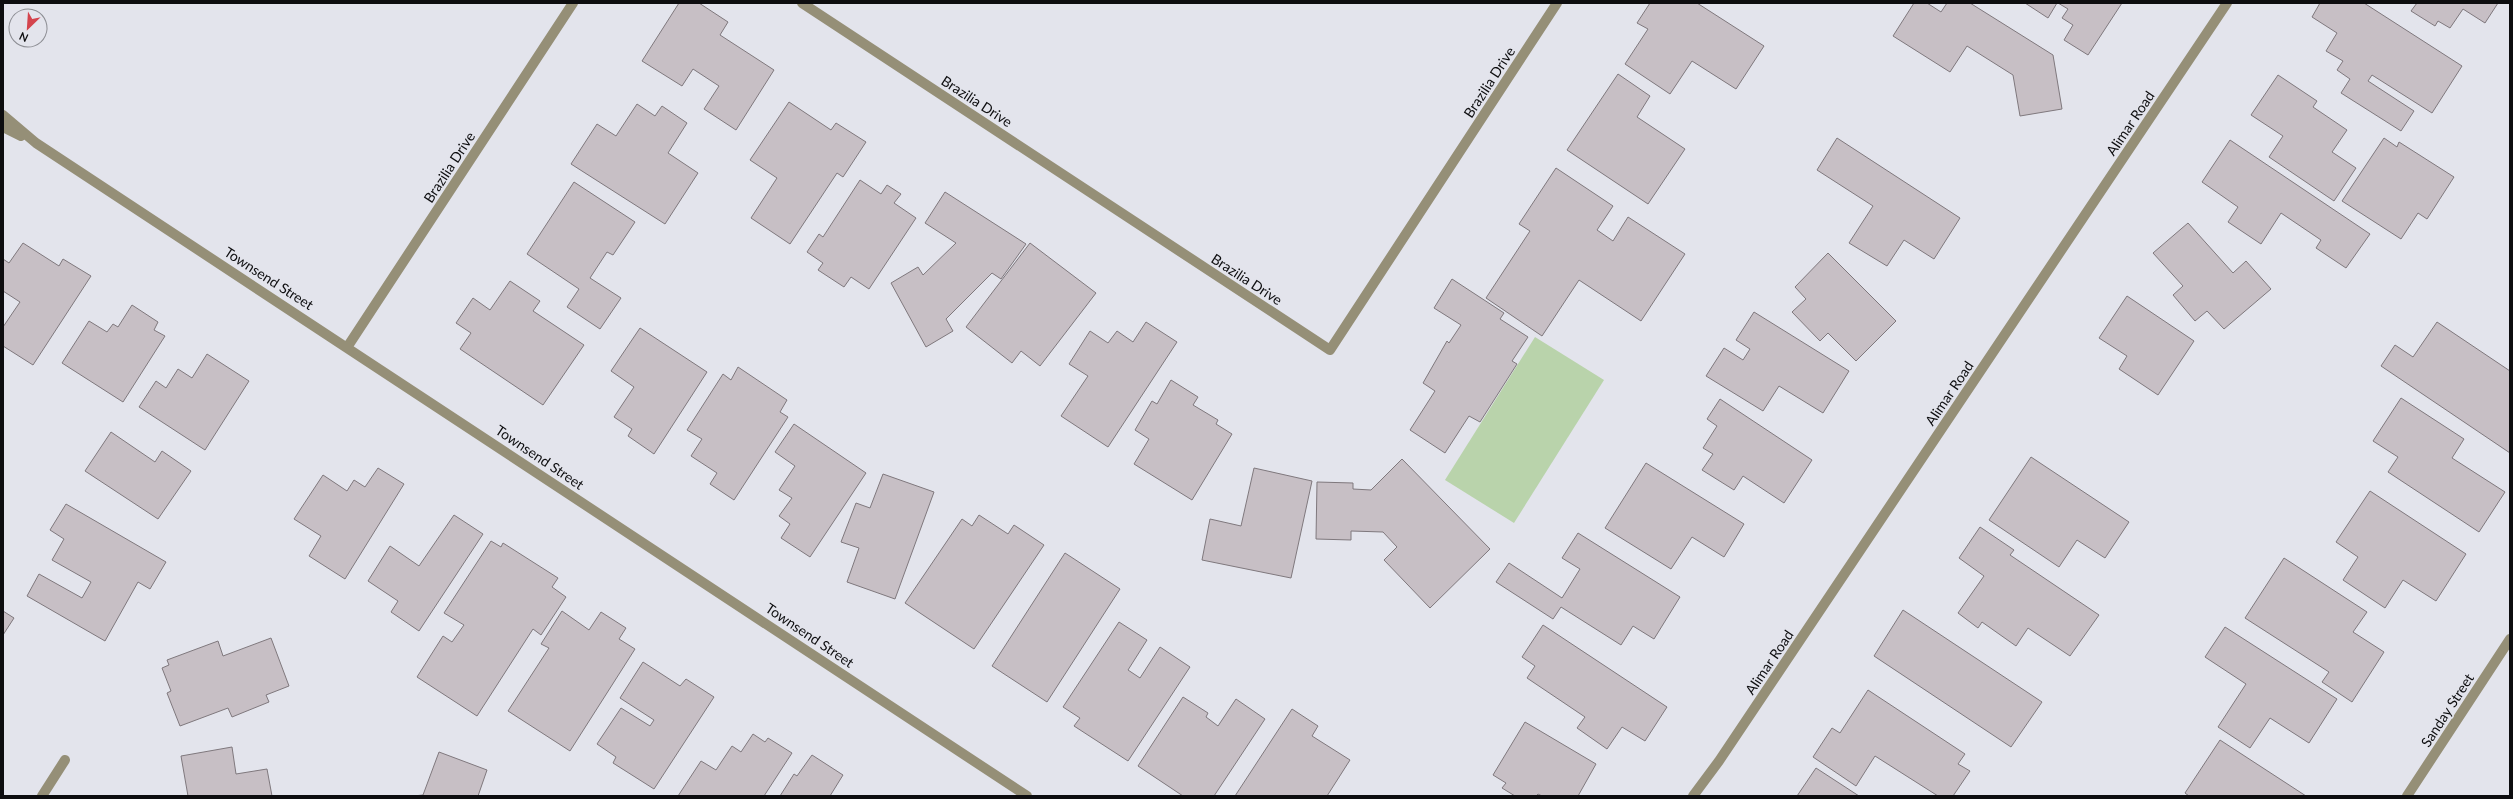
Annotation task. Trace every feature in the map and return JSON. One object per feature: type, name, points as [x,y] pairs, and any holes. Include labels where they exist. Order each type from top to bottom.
[{"type":"street","name":"Brazilia Drive","points":[[348,346],[573,3]]},
{"type":"street","name":"Brazilia Drive","points":[[802,3],[1330,350],[1557,3]]},
{"type":"street","name":"Alimar Road","points":[[1693,796],[1720,761],[2227,3]]},
{"type":"street","name":"Townsend Street","points":[[3,115],[36,142],[348,346],[1027,796]]},
{"type":"street","name":"Townsend Street","points":[[3,127],[36,142]]},
{"type":"street","name":"Sanday Street","points":[[2407,796],[2510,639]]},
{"type":"street","points":[[42,796],[65,760]]},
{"type":"green space","points":[[1535,337],[1604,380],[1514,523],[1445,480]]},
{"type":"building","points":[[679,3],[699,3],[728,22],[720,35],[774,70],[736,130],[704,109],[719,86],[693,69],[682,86],[642,61]]},
{"type":"building","points":[[1650,3],[1697,3],[1764,46],[1736,89],[1692,61],[1670,94],[1625,64],[1648,29],[1637,23]]},
{"type":"building","points":[[1914,3],[1927,3],[1941,12],[1947,3],[1970,3],[2053,55],[2062,109],[2020,116],[2013,75],[1967,46],[1950,72],[1893,36]]},
{"type":"building","points":[[2025,3],[2057,3],[2048,18]]},
{"type":"building","points":[[2058,3],[2122,3],[2088,55],[2064,40],[2073,25],[2062,18],[2068,9]]},
{"type":"building","points":[[2320,3],[2364,3],[2462,66],[2432,113],[2372,75],[2368,81],[2414,111],[2401,131],[2341,93],[2350,79],[2337,70],[2343,61],[2326,51],[2337,33],[2312,17]]},
{"type":"building","points":[[2417,3],[2498,3],[2485,23],[2463,9],[2450,28],[2438,21],[2435,26],[2411,11]]},
{"type":"building","points":[[1618,74],[1650,96],[1637,117],[1685,149],[1648,204],[1567,150]]},
{"type":"building","points":[[2278,75],[2317,101],[2313,107],[2347,130],[2332,152],[2356,168],[2334,201],[2269,157],[2283,136],[2251,115]]},
{"type":"building","points":[[789,102],[831,130],[836,123],[866,142],[843,177],[837,173],[790,244],[751,218],[777,178],[750,160]]},
{"type":"building","points":[[637,104],[655,116],[662,106],[687,123],[668,153],[698,173],[665,224],[571,164],[597,124],[616,136]]},
{"type":"building","points":[[1837,138],[1960,218],[1934,259],[1904,240],[1887,266],[1849,243],[1873,206],[1817,170]]},
{"type":"building","points":[[2384,138],[2397,147],[2399,142],[2454,177],[2427,219],[2418,213],[2401,239],[2342,201]]},
{"type":"building","points":[[2230,140],[2370,234],[2346,268],[2316,248],[2321,240],[2281,213],[2261,244],[2228,222],[2238,207],[2202,182]]},
{"type":"building","points":[[1556,168],[1613,206],[1597,230],[1613,241],[1628,217],[1685,254],[1641,321],[1579,280],[1542,336],[1486,298],[1530,231],[1519,224]]},
{"type":"building","points":[[860,180],[881,194],[887,185],[901,194],[894,203],[916,218],[869,289],[851,277],[844,287],[818,270],[823,263],[807,252],[819,234],[823,237]]},
{"type":"building","points":[[574,182],[635,222],[613,255],[607,252],[590,278],[621,298],[600,329],[567,307],[579,289],[527,254]]},
{"type":"building","points":[[945,192],[1026,244],[1001,279],[992,273],[946,319],[953,331],[926,347],[891,283],[918,267],[923,275],[956,243],[925,223]]},
{"type":"building","points":[[2188,223],[2233,273],[2246,261],[2271,289],[2224,329],[2207,311],[2195,321],[2173,295],[2183,286],[2153,253]]},
{"type":"building","points":[[23,243],[59,266],[63,259],[91,276],[33,365],[3,346],[3,327],[20,302],[3,291],[3,259],[9,263]]},
{"type":"building","points":[[1030,243],[1096,293],[1040,366],[1021,351],[1012,363],[966,327]]},
{"type":"building","points":[[1828,253],[1896,321],[1856,361],[1828,333],[1820,341],[1792,312],[1806,299],[1795,287]]},
{"type":"building","points":[[1452,279],[1504,313],[1500,319],[1528,337],[1512,361],[1517,364],[1480,422],[1469,416],[1445,453],[1410,430],[1435,391],[1423,383],[1447,341],[1449,343],[1461,325],[1434,308]]},
{"type":"building","points":[[510,281],[540,301],[533,311],[584,345],[543,405],[460,349],[471,333],[456,323],[473,298],[490,310]]},
{"type":"building","points":[[2127,296],[2194,341],[2158,395],[2119,369],[2127,356],[2099,338]]},
{"type":"building","points":[[132,305],[158,322],[154,330],[165,336],[123,402],[62,363],[89,321],[107,332],[113,324],[118,327]]},
{"type":"building","points":[[1754,312],[1849,371],[1823,413],[1779,386],[1763,411],[1706,376],[1724,348],[1743,360],[1750,349],[1736,340]]},
{"type":"building","points":[[1146,322],[1177,342],[1108,447],[1061,416],[1088,376],[1069,364],[1090,331],[1108,343],[1117,331],[1133,342]]},
{"type":"building","points":[[2437,322],[2510,371],[2510,453],[2381,366],[2395,345],[2413,357]]},
{"type":"building","points":[[640,328],[707,372],[654,454],[628,436],[632,429],[614,417],[634,387],[611,371]]},
{"type":"building","points":[[207,354],[249,381],[205,450],[139,407],[156,381],[166,388],[178,369],[192,378]]},
{"type":"building","points":[[738,367],[787,400],[780,412],[788,417],[734,500],[710,484],[717,473],[691,456],[702,439],[687,430],[723,374],[731,380]]},
{"type":"building","points":[[1171,380],[1198,397],[1193,405],[1218,420],[1216,424],[1232,434],[1192,500],[1134,464],[1149,439],[1135,430],[1152,401],[1157,404]]},
{"type":"building","points":[[2401,398],[2464,439],[2452,458],[2505,492],[2479,532],[2388,472],[2398,457],[2373,441]]},
{"type":"building","points":[[1720,399],[1812,460],[1784,503],[1743,476],[1734,490],[1702,470],[1713,454],[1703,448],[1717,426],[1707,419]]},
{"type":"building","points":[[794,424],[866,473],[810,557],[781,538],[790,524],[779,516],[792,498],[779,490],[795,466],[775,452]]},
{"type":"building","points":[[111,432],[155,462],[162,451],[191,471],[158,519],[85,471]]},
{"type":"building","points":[[2031,457],[2129,522],[2105,558],[2077,540],[2059,567],[1989,520]]},
{"type":"building","points":[[1402,459],[1490,549],[1430,608],[1384,560],[1397,547],[1383,532],[1351,531],[1351,540],[1316,539],[1317,482],[1353,483],[1353,489],[1371,490]]},
{"type":"building","points":[[1646,463],[1744,524],[1724,557],[1692,537],[1671,569],[1605,528]]},
{"type":"building","points":[[378,468],[404,484],[345,579],[309,556],[321,536],[294,519],[323,475],[347,491],[354,480],[365,487]]},
{"type":"building","points":[[1254,468],[1312,481],[1291,578],[1202,560],[1210,519],[1241,526]]},
{"type":"building","points":[[883,474],[934,492],[895,599],[847,582],[859,548],[841,542],[856,503],[870,508]]},
{"type":"building","points":[[2370,491],[2466,554],[2436,601],[2403,580],[2385,608],[2343,580],[2358,557],[2336,542]]},
{"type":"building","points":[[66,504],[166,562],[150,589],[138,582],[105,641],[27,596],[39,574],[82,598],[91,582],[52,560],[64,539],[50,530]]},
{"type":"building","points":[[454,515],[483,534],[419,631],[391,612],[398,601],[368,581],[390,546],[419,566]]},
{"type":"building","points":[[979,515],[1008,534],[1014,525],[1044,545],[974,649],[905,603],[962,519],[972,526]]},
{"type":"building","points":[[1980,527],[2014,550],[2010,555],[2099,615],[2070,656],[2028,628],[2016,646],[1982,622],[1978,628],[1958,613],[1984,576],[1959,558]]},
{"type":"building","points":[[1578,533],[1680,597],[1654,639],[1633,626],[1621,645],[1561,607],[1553,619],[1496,582],[1509,563],[1562,598],[1580,569],[1562,558]]},
{"type":"building","points":[[491,541],[501,547],[503,543],[558,578],[552,587],[566,597],[541,635],[533,629],[477,716],[417,677],[443,636],[452,642],[464,625],[444,613]]},
{"type":"building","points":[[1065,553],[1120,589],[1047,702],[992,666]]},
{"type":"building","points":[[2284,558],[2367,612],[2353,632],[2384,652],[2352,702],[2322,682],[2329,672],[2245,618]]},
{"type":"building","points":[[1903,610],[2042,702],[2011,747],[1874,656]]},
{"type":"building","points":[[3,611],[14,618],[3,635]]},
{"type":"building","points":[[562,611],[589,630],[601,612],[626,628],[619,639],[635,649],[570,751],[508,711],[549,648],[541,644]]},
{"type":"building","points":[[1119,622],[1147,640],[1128,670],[1140,678],[1160,647],[1190,667],[1128,761],[1074,726],[1080,718],[1063,707]]},
{"type":"building","points":[[1543,625],[1667,707],[1645,741],[1622,727],[1607,749],[1577,728],[1585,717],[1527,678],[1535,666],[1522,657]]},
{"type":"building","points":[[2225,627],[2337,699],[2309,743],[2270,718],[2250,748],[2218,727],[2246,684],[2205,657]]},
{"type":"building","points":[[271,638],[289,686],[266,695],[269,702],[232,717],[228,708],[180,726],[167,693],[171,691],[162,668],[169,665],[167,660],[218,641],[223,656]]},
{"type":"building","points":[[643,662],[680,686],[686,679],[714,697],[654,789],[613,763],[616,757],[597,744],[621,708],[650,726],[654,720],[620,698]]},
{"type":"building","points":[[1868,690],[1965,754],[1958,764],[1970,771],[1953,796],[1938,796],[1875,756],[1856,786],[1813,757],[1832,728],[1840,733]]},
{"type":"building","points":[[1183,697],[1208,713],[1206,717],[1218,726],[1236,699],[1265,719],[1214,796],[1183,796],[1138,766]]},
{"type":"building","points":[[1292,709],[1318,726],[1312,736],[1350,760],[1327,796],[1235,796]]},
{"type":"building","points":[[1525,722],[1596,764],[1578,796],[1542,796],[1538,794],[1536,796],[1515,796],[1502,788],[1506,783],[1493,775]]},
{"type":"building","points":[[753,734],[765,742],[768,738],[792,753],[764,796],[678,796],[701,761],[716,770],[732,746],[741,752]]},
{"type":"building","points":[[2220,740],[2306,796],[2189,796],[2185,793]]},
{"type":"building","points":[[232,747],[236,774],[267,769],[272,796],[188,796],[181,756]]},
{"type":"building","points":[[439,752],[487,770],[478,796],[413,796],[423,795]]},
{"type":"building","points":[[812,755],[843,775],[830,796],[780,796],[794,774],[797,776]]},
{"type":"building","points":[[1816,768],[1859,796],[1797,796]]}]
